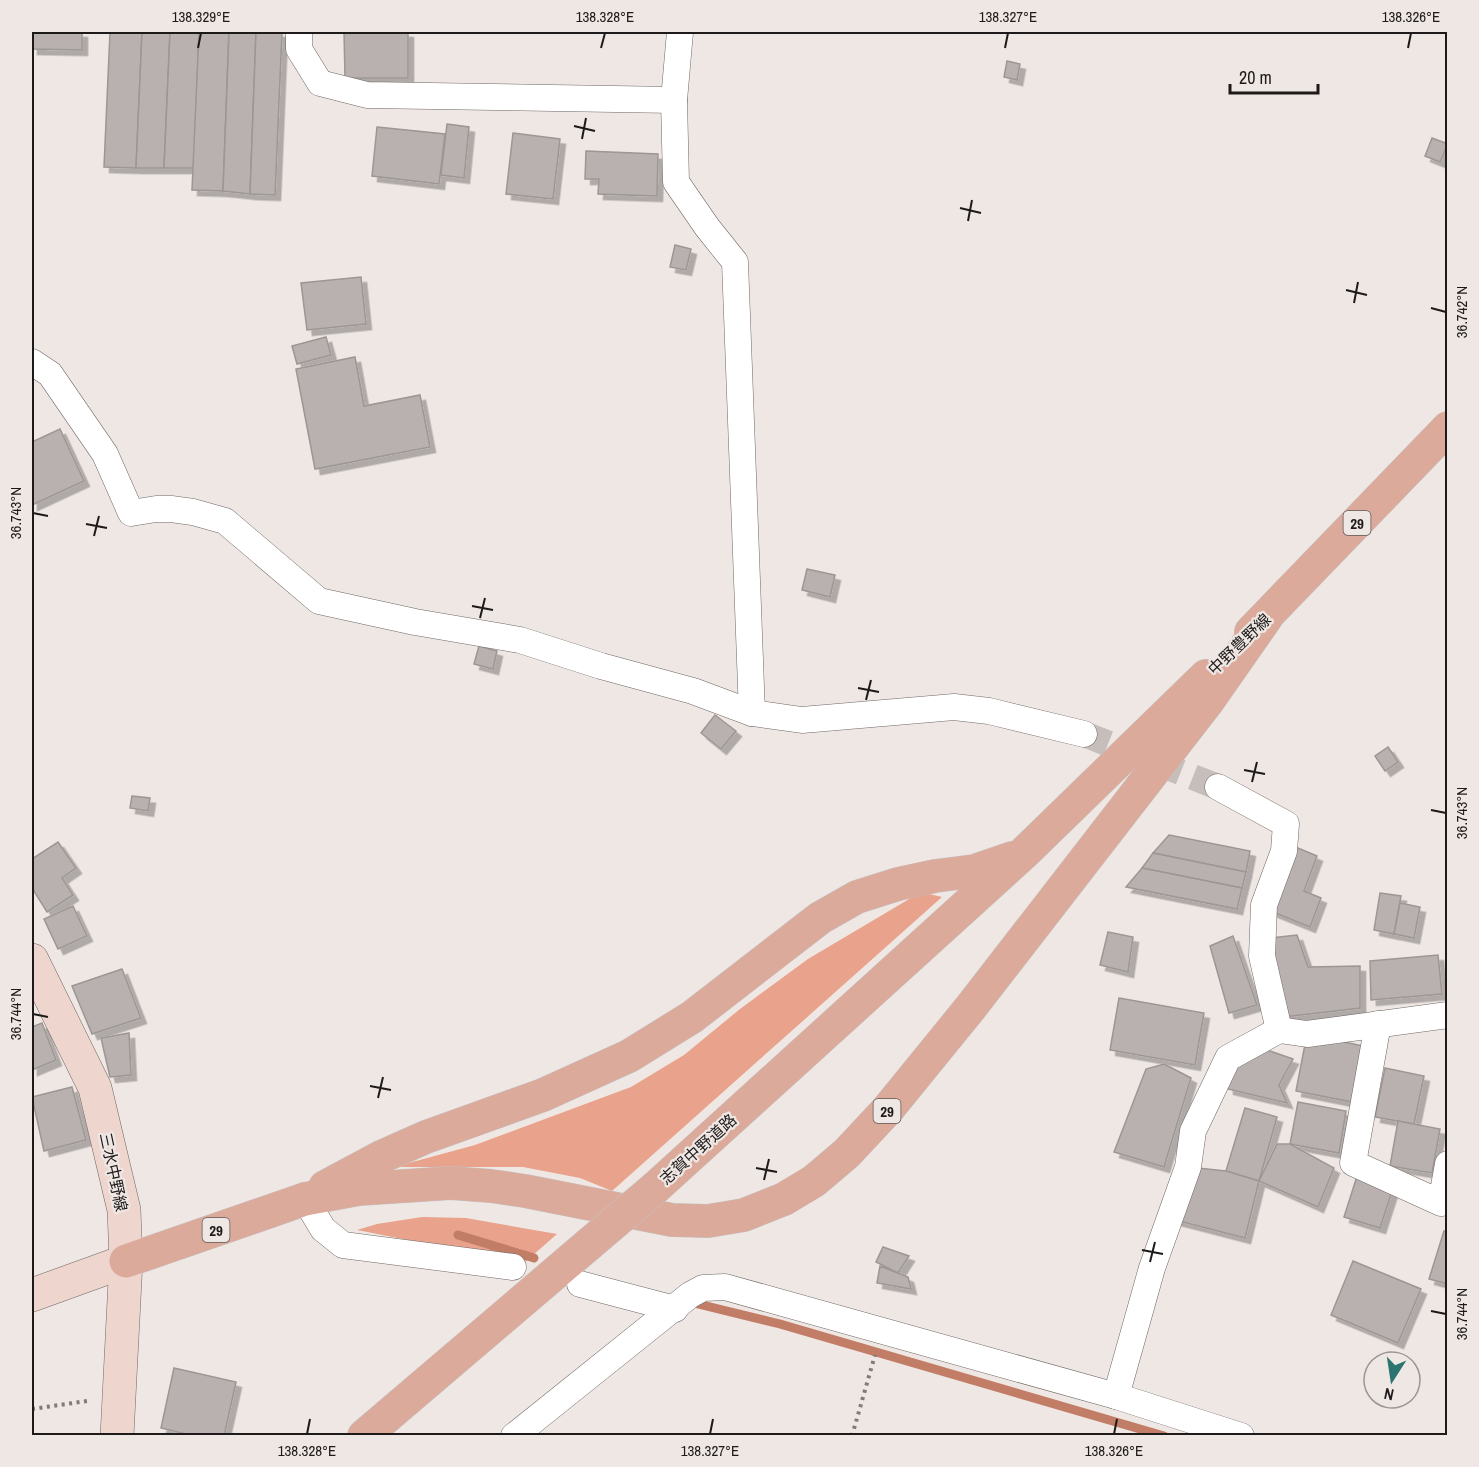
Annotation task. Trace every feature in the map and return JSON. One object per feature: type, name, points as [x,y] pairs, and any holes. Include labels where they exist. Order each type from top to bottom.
[{"type":"main road","name":"中野豊野線","points":[[1024,854],[1266,618],[1448,428]]},
{"type":"main road","name":"29","points":[[305,1198],[359,1190],[451,1183],[525,1191],[672,1220],[708,1221],[744,1215],[784,1198],[814,1181],[847,1153],[888,1109],[971,1007],[1208,701],[1266,618]]},
{"type":"main road","name":"29","points":[[126,1261],[305,1198],[381,1157],[426,1137],[543,1095],[629,1056],[692,1017],[820,918],[857,897],[917,880],[974,871],[1024,854]]},
{"type":"main road","name":"志賀中野道路","points":[[364,1436],[655,1188],[1024,854]]},
{"type":"main road","name":"三水中野線","points":[[32,960],[95,1088],[124,1210],[126,1261],[117,1436]]},
{"type":"main road","points":[[32,1295],[126,1261]]},
{"type":"street","points":[[299,32],[299,49],[320,83],[367,95],[674,100]]},
{"type":"street","points":[[680,32],[674,100],[676,182],[735,262],[752,713]]},
{"type":"street","points":[[32,362],[50,374],[105,454],[131,513],[171,509],[193,512],[225,521],[319,601],[415,622],[520,640],[693,691],[752,713],[802,720],[954,707],[988,711],[1084,734]]},
{"type":"street","points":[[1218,788],[1286,824],[1284,851],[1264,904],[1262,956],[1278,1030]]},
{"type":"street","points":[[1116,1396],[1152,1268],[1188,1167],[1193,1131],[1228,1058],[1278,1030],[1307,1034],[1448,1015]]},
{"type":"street","points":[[1378,1024],[1353,1163],[1441,1203],[1448,1164]]},
{"type":"street","points":[[305,1198],[323,1229],[343,1245],[513,1267]]},
{"type":"street","points":[[580,1284],[681,1303]]},
{"type":"street","points":[[514,1436],[681,1303],[703,1288],[724,1287],[1116,1396],[1241,1436]]},
{"type":"path","points":[[852,1436],[874,1358]]},
{"type":"path","points":[[32,1409],[120,1396]]},
{"type":"shaded area","points":[[921,892],[942,897],[612,1191],[580,1178],[523,1167],[394,1167],[475,1145],[631,1087],[684,1055],[740,1009],[808,959]]},
{"type":"shaded area","points":[[422,1217],[466,1218],[557,1234],[524,1263],[357,1230],[377,1224]]},
{"type":"building","points":[[32,32],[82,32],[82,50],[32,49]]},
{"type":"building","points":[[110,32],[142,32],[136,168],[104,167]]},
{"type":"building","points":[[142,32],[170,32],[164,168],[136,168]]},
{"type":"building","points":[[170,32],[199,32],[194,168],[164,168]]},
{"type":"building","points":[[199,32],[229,32],[223,191],[192,190]]},
{"type":"building","points":[[229,32],[256,32],[250,194],[223,191]]},
{"type":"building","points":[[256,32],[282,32],[275,195],[250,194]]},
{"type":"building","points":[[344,32],[408,32],[408,78],[345,78]]},
{"type":"building","points":[[1007,61],[1020,64],[1017,80],[1004,77]]},
{"type":"building","points":[[447,124],[469,127],[464,178],[441,175]]},
{"type":"building","points":[[377,127],[445,134],[439,184],[372,176]]},
{"type":"building","points":[[513,133],[560,139],[553,199],[506,194]]},
{"type":"building","points":[[1432,138],[1448,144],[1440,162],[1425,156]]},
{"type":"building","points":[[586,151],[658,154],[657,196],[598,194],[599,179],[585,179]]},
{"type":"building","points":[[675,245],[691,249],[686,270],[670,267]]},
{"type":"building","points":[[361,277],[366,324],[307,330],[301,283]]},
{"type":"building","points":[[326,337],[331,355],[297,364],[292,346]]},
{"type":"building","points":[[355,357],[364,406],[420,395],[430,447],[315,469],[296,369]]},
{"type":"building","points":[[60,429],[84,481],[32,505],[32,442]]},
{"type":"building","points":[[807,569],[835,575],[830,597],[802,590]]},
{"type":"building","points":[[479,646],[497,651],[493,669],[474,664]]},
{"type":"building","points":[[715,715],[736,731],[721,749],[701,733]]},
{"type":"building","points":[[1388,747],[1398,762],[1385,771],[1375,756]]},
{"type":"building","points":[[132,796],[150,798],[148,811],[130,808]]},
{"type":"building","points":[[1169,835],[1250,851],[1246,872],[1153,853]]},
{"type":"building","points":[[58,842],[76,868],[62,878],[73,895],[47,912],[32,888],[32,859]]},
{"type":"building","points":[[1293,846],[1317,856],[1304,891],[1321,898],[1310,927],[1268,910]]},
{"type":"building","points":[[1153,853],[1246,872],[1242,888],[1142,868]]},
{"type":"building","points":[[1142,868],[1242,888],[1237,909],[1126,887]]},
{"type":"building","points":[[1380,893],[1401,896],[1394,934],[1374,930]]},
{"type":"building","points":[[1400,903],[1420,907],[1414,938],[1394,934]]},
{"type":"building","points":[[73,906],[87,936],[58,949],[44,919]]},
{"type":"building","points":[[1108,932],[1133,937],[1128,972],[1100,965]]},
{"type":"building","points":[[1297,935],[1308,967],[1360,966],[1360,1008],[1284,1017],[1271,938]]},
{"type":"building","points":[[1233,936],[1257,1005],[1229,1013],[1210,946]]},
{"type":"building","points":[[1438,955],[1442,994],[1371,1000],[1370,961]]},
{"type":"building","points":[[122,969],[141,1018],[92,1034],[72,986]]},
{"type":"building","points":[[1119,998],[1204,1013],[1195,1065],[1110,1050]]},
{"type":"building","points":[[42,1023],[56,1060],[32,1070],[32,1027]]},
{"type":"building","points":[[129,1033],[131,1075],[110,1077],[101,1038]]},
{"type":"building","points":[[1307,1034],[1368,1047],[1357,1103],[1296,1091]]},
{"type":"building","points":[[1267,1050],[1293,1059],[1279,1085],[1287,1103],[1228,1089],[1228,1058]]},
{"type":"building","points":[[1164,1064],[1191,1078],[1164,1167],[1114,1152],[1146,1069]]},
{"type":"building","points":[[1385,1068],[1424,1076],[1414,1124],[1375,1117]]},
{"type":"building","points":[[72,1087],[86,1140],[44,1151],[32,1097]]},
{"type":"building","points":[[1298,1102],[1346,1111],[1339,1153],[1290,1144]]},
{"type":"building","points":[[1245,1108],[1277,1117],[1259,1181],[1226,1171]]},
{"type":"building","points":[[1398,1121],[1440,1129],[1432,1173],[1390,1166]]},
{"type":"building","points":[[1277,1144],[1290,1144],[1334,1168],[1318,1207],[1259,1181]]},
{"type":"building","points":[[1188,1167],[1226,1171],[1259,1181],[1245,1238],[1175,1220]]},
{"type":"building","points":[[1358,1173],[1394,1185],[1380,1228],[1344,1217]]},
{"type":"building","points":[[1444,1231],[1448,1232],[1448,1284],[1429,1279]]},
{"type":"building","points":[[883,1247],[909,1256],[898,1273],[876,1262]]},
{"type":"building","points":[[1353,1261],[1421,1289],[1398,1343],[1331,1315]]},
{"type":"building","points":[[880,1266],[908,1277],[911,1289],[877,1283]]},
{"type":"building","points":[[174,1368],[236,1382],[224,1436],[194,1436],[161,1428]]},
{"type":"waterway","points":[[458,1235],[534,1258]]},
{"type":"waterway","points":[[690,1302],[780,1324],[1164,1436]]},
{"type":"tunnel","points":[[1084,734],[1218,787]]}]
